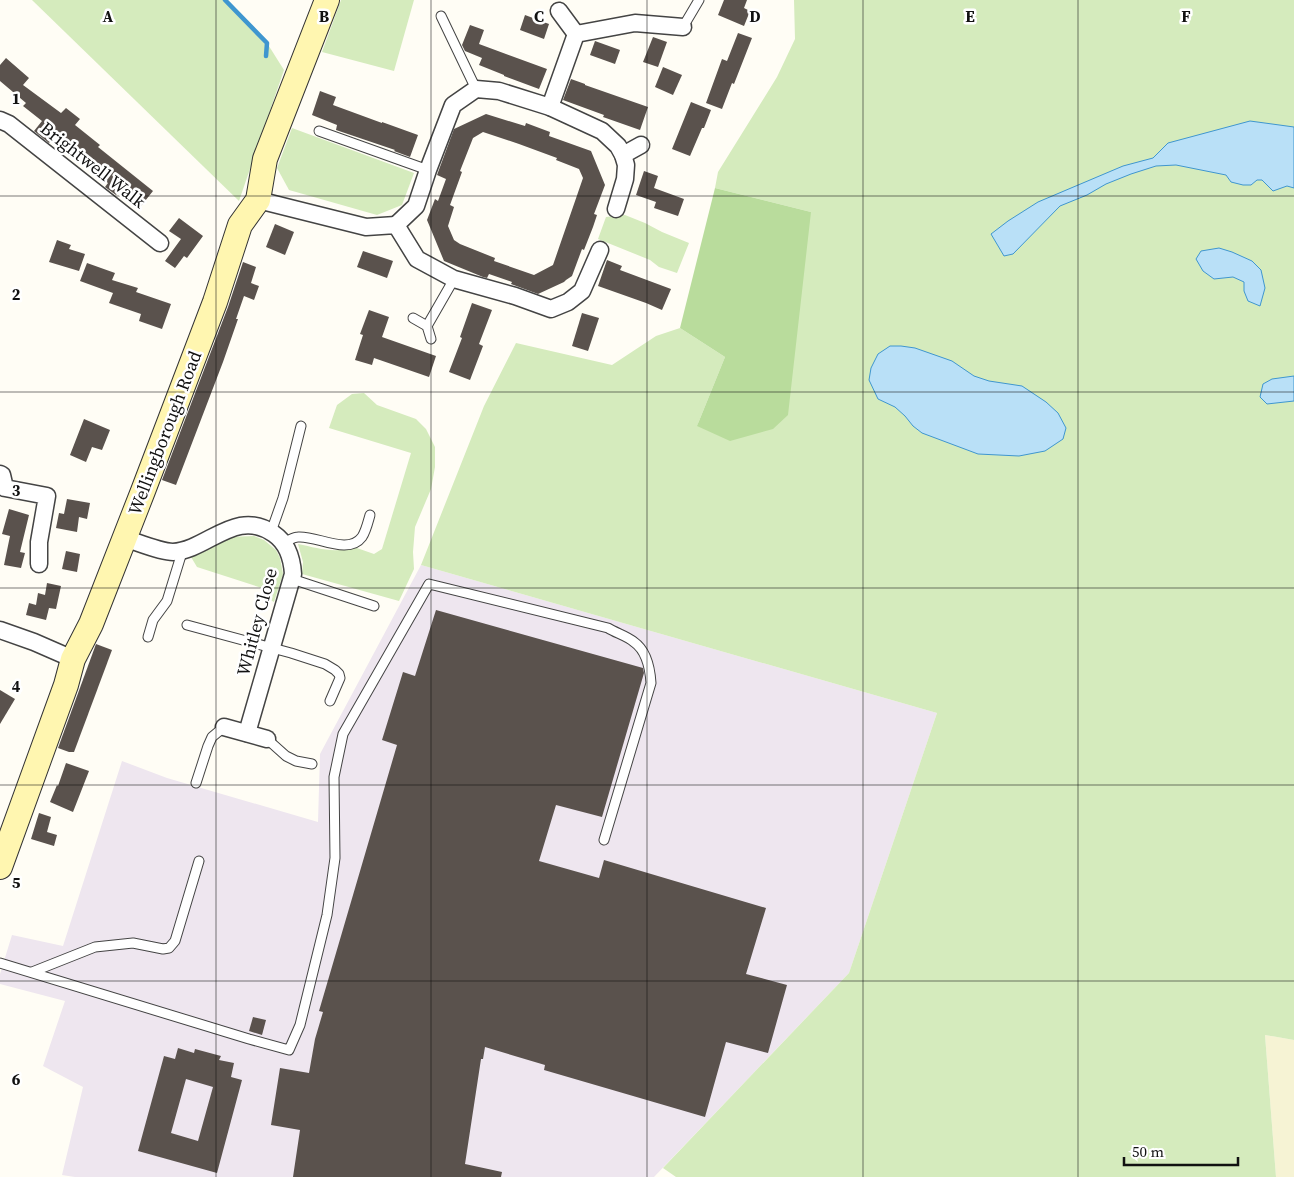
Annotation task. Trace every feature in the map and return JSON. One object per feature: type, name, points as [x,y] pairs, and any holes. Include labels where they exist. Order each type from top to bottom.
[{"type":"main road","name":"Wellingborough Road","points":[[0,868],[66,685],[73,659],[91,624],[214,302],[240,225],[258,200],[265,159],[327,0]]},
{"type":"street","points":[[559,11],[576,34]]},
{"type":"street","points":[[576,34],[635,23],[683,27]]},
{"type":"street","points":[[550,107],[576,34]]},
{"type":"street","points":[[258,200],[366,227],[396,225],[416,206],[453,105],[476,89],[499,91],[550,107],[602,131],[618,146],[626,165],[625,179],[616,209]]},
{"type":"street","name":"Brightwell Walk","points":[[0,120],[10,124],[160,243]]},
{"type":"street","points":[[623,155],[640,145]]},
{"type":"street","points":[[396,225],[417,259],[454,279],[515,296],[551,309],[568,302],[582,291],[600,250]]},
{"type":"street","points":[[0,474],[2,475],[5,488],[47,496],[39,542],[40,564]]},
{"type":"street","points":[[124,538],[173,552],[196,546],[225,530],[244,525],[258,526],[278,537]]},
{"type":"street","name":"Whitley Close","points":[[247,733],[293,574],[293,564],[290,555],[278,537]]},
{"type":"street","points":[[0,630],[73,659]]},
{"type":"street","points":[[224,727],[267,739]]},
{"type":"lane","points":[[683,27],[699,0]]},
{"type":"lane","points":[[441,16],[476,89]]},
{"type":"lane","points":[[319,131],[428,170]]},
{"type":"lane","points":[[427,326],[454,279]]},
{"type":"lane","points":[[413,318],[427,326],[431,339]]},
{"type":"lane","points":[[301,426],[283,498],[278,537],[297,537],[337,545],[354,543],[363,536],[370,515]]},
{"type":"lane","points":[[148,636],[153,620],[167,601],[184,549]]},
{"type":"lane","points":[[292,579],[374,606]]},
{"type":"lane","points":[[0,963],[289,1050],[300,1026],[327,915],[335,858],[334,777],[343,734],[429,584],[608,628],[635,642],[644,654],[650,668],[651,683],[604,840]]},
{"type":"lane","points":[[187,625],[325,664],[335,670],[340,678],[330,702]]},
{"type":"lane","points":[[196,783],[212,738],[224,727]]},
{"type":"lane","points":[[267,739],[286,756],[296,761],[312,764]]},
{"type":"lane","points":[[32,972],[96,946],[133,943],[163,949],[169,948],[175,941],[199,861]]},
{"type":"shaded area","points":[[421,565],[937,713],[849,973],[654,1177],[75,1177],[62,1175],[83,1087],[43,1066],[65,1001],[0,984],[0,974],[12,935],[63,946],[122,761],[167,778],[318,822],[320,754]]},
{"type":"shaded area","points":[[1265,1035],[1294,1040],[1294,1177],[1276,1177]]},
{"type":"green space","points":[[32,0],[225,0],[267,43],[284,70],[239,201]]},
{"type":"green space","points":[[341,0],[414,0],[394,71],[322,52]]},
{"type":"green space","points":[[794,0],[1294,0],[1294,1040],[1265,1035],[1276,1177],[676,1177],[663,1168],[849,973],[937,713],[421,565],[484,406],[516,343],[612,365],[656,336],[680,328],[725,357],[697,426],[811,212],[715,188],[718,172],[777,77],[795,39]]},
{"type":"green space","points":[[292,128],[414,173],[402,205],[377,215],[289,190],[277,168]]},
{"type":"green space","points":[[715,188],[811,212],[788,415],[773,429],[730,441],[697,426],[725,357],[680,328]]},
{"type":"green space","points":[[625,215],[689,243],[677,273],[659,267],[650,260],[598,239],[606,217]]},
{"type":"green space","points":[[364,393],[377,405],[416,419],[426,429],[435,447],[435,467],[431,489],[415,527],[414,569],[399,601],[302,574],[303,562],[298,544],[333,550],[354,547],[374,554],[382,549],[411,453],[329,428],[337,405],[352,394]]},
{"type":"green space","points":[[254,536],[264,540],[276,550],[280,558],[283,574],[274,602],[265,597],[262,588],[197,567],[191,557],[210,549],[229,537]]},
{"type":"water","points":[[1250,121],[1294,127],[1294,188],[1287,186],[1273,191],[1262,180],[1257,180],[1251,185],[1243,185],[1231,182],[1226,175],[1176,165],[1156,166],[1106,184],[1087,195],[1060,206],[1013,254],[1004,256],[991,234],[1038,202],[1123,166],[1153,158],[1168,143]]},
{"type":"water","points":[[1219,248],[1252,261],[1261,270],[1265,288],[1260,306],[1248,301],[1244,291],[1244,282],[1233,277],[1214,279],[1203,271],[1196,259],[1201,251]]},
{"type":"water","points":[[890,346],[915,348],[952,361],[974,376],[989,381],[1022,386],[1046,402],[1058,413],[1066,428],[1063,439],[1045,451],[1019,456],[978,454],[922,433],[895,407],[878,399],[869,380],[871,368],[878,354]]},
{"type":"water","points":[[1294,376],[1294,401],[1267,404],[1260,397],[1263,384],[1272,379]]},
{"type":"building","points":[[724,0],[747,0],[744,8],[750,11],[744,26],[718,15]]},
{"type":"building","points":[[525,15],[549,24],[544,39],[520,30]]},
{"type":"building","points":[[470,25],[484,30],[479,44],[547,69],[539,89],[479,65],[482,58],[465,51],[462,45]]},
{"type":"building","points":[[738,33],[752,38],[722,109],[706,103],[722,59],[727,61]]},
{"type":"building","points":[[653,37],[667,42],[658,67],[643,62]]},
{"type":"building","points":[[595,41],[620,50],[615,64],[590,55]]},
{"type":"building","points":[[6,58],[29,78],[23,85],[61,113],[66,108],[80,119],[75,125],[100,145],[98,147],[153,191],[141,206],[121,189],[116,195],[105,187],[108,183],[83,162],[85,160],[55,135],[49,143],[34,131],[42,121],[23,106],[26,103],[0,81],[0,65]]},
{"type":"building","points":[[663,67],[682,75],[673,95],[655,87]]},
{"type":"building","points":[[571,79],[648,107],[640,130],[563,100]]},
{"type":"building","points":[[320,91],[336,97],[333,105],[418,135],[410,157],[336,130],[337,125],[312,115]]},
{"type":"building","points":[[691,102],[711,110],[690,156],[672,149]]},
{"type":"building","points":[[486,114],[525,126],[526,123],[550,132],[549,136],[591,151],[605,185],[594,214],[597,215],[593,227],[572,276],[564,282],[538,294],[511,284],[512,282],[489,274],[487,278],[483,277],[444,261],[427,220],[435,199],[438,201],[446,179],[437,175],[454,129]],"holes":[[[483,132],[557,158],[556,160],[579,169],[583,178],[553,265],[534,275],[494,261],[495,258],[460,244],[454,240],[448,226],[454,207],[450,205],[462,172],[460,171],[473,138]]]},
{"type":"building","points":[[644,171],[658,176],[654,188],[684,199],[678,216],[654,208],[656,202],[636,195]]},
{"type":"building","points":[[179,218],[203,236],[187,258],[184,256],[175,268],[165,261],[181,239],[169,231]]},
{"type":"building","points":[[275,224],[294,232],[285,255],[266,247]]},
{"type":"building","points":[[57,240],[71,245],[69,249],[85,254],[79,271],[49,262]]},
{"type":"building","points":[[363,251],[393,261],[387,278],[357,267]]},
{"type":"building","points":[[607,260],[622,266],[620,270],[671,289],[662,310],[598,286]]},
{"type":"building","points":[[243,262],[256,267],[251,283],[259,286],[254,300],[244,296],[223,362],[176,485],[162,480],[228,307]]},
{"type":"building","points":[[87,263],[115,273],[112,280],[138,288],[136,292],[171,304],[162,329],[139,321],[141,314],[109,303],[113,293],[80,281]]},
{"type":"building","points":[[472,303],[492,310],[479,344],[483,346],[470,380],[449,372],[462,338],[460,337]]},
{"type":"building","points":[[369,310],[389,317],[382,337],[436,356],[429,377],[374,358],[372,365],[355,360],[363,335],[360,334]]},
{"type":"building","points":[[582,313],[599,318],[588,351],[572,346]]},
{"type":"building","points":[[84,419],[110,430],[102,450],[92,447],[86,462],[70,455]]},
{"type":"building","points":[[67,499],[90,503],[87,519],[79,517],[77,532],[56,528],[59,513],[64,514]]},
{"type":"building","points":[[9,509],[29,515],[20,552],[25,553],[21,568],[4,565],[10,536],[2,534]]},
{"type":"building","points":[[66,551],[80,554],[77,572],[62,569]]},
{"type":"building","points":[[47,583],[61,586],[56,609],[49,608],[46,620],[26,615],[29,603],[36,605],[38,593],[45,595]]},
{"type":"building","points":[[436,610],[643,668],[644,673],[602,817],[556,805],[539,861],[599,878],[604,860],[766,908],[746,974],[787,985],[768,1053],[726,1042],[705,1117],[544,1070],[545,1065],[485,1047],[483,1059],[481,1059],[465,1164],[502,1172],[501,1177],[293,1177],[300,1130],[271,1125],[280,1068],[309,1073],[315,1039],[323,1012],[319,1011],[397,745],[382,740],[403,672],[415,676]]},
{"type":"building","points":[[96,644],[112,650],[74,752],[69,752],[58,748]]},
{"type":"building","points":[[0,690],[15,699],[0,724]]},
{"type":"building","points":[[66,763],[89,771],[73,812],[50,802]]},
{"type":"building","points":[[39,813],[51,817],[47,832],[57,835],[54,846],[31,839]]},
{"type":"building","points":[[253,1017],[266,1020],[262,1035],[249,1031]]},
{"type":"building","points":[[178,1048],[194,1053],[195,1049],[221,1056],[219,1060],[234,1063],[231,1077],[242,1080],[217,1173],[138,1151],[164,1056],[175,1059]],"holes":[[[186,1079],[213,1087],[198,1141],[171,1133]]]},
{"type":"waterway","points":[[225,0],[267,43],[266,56]]}]
